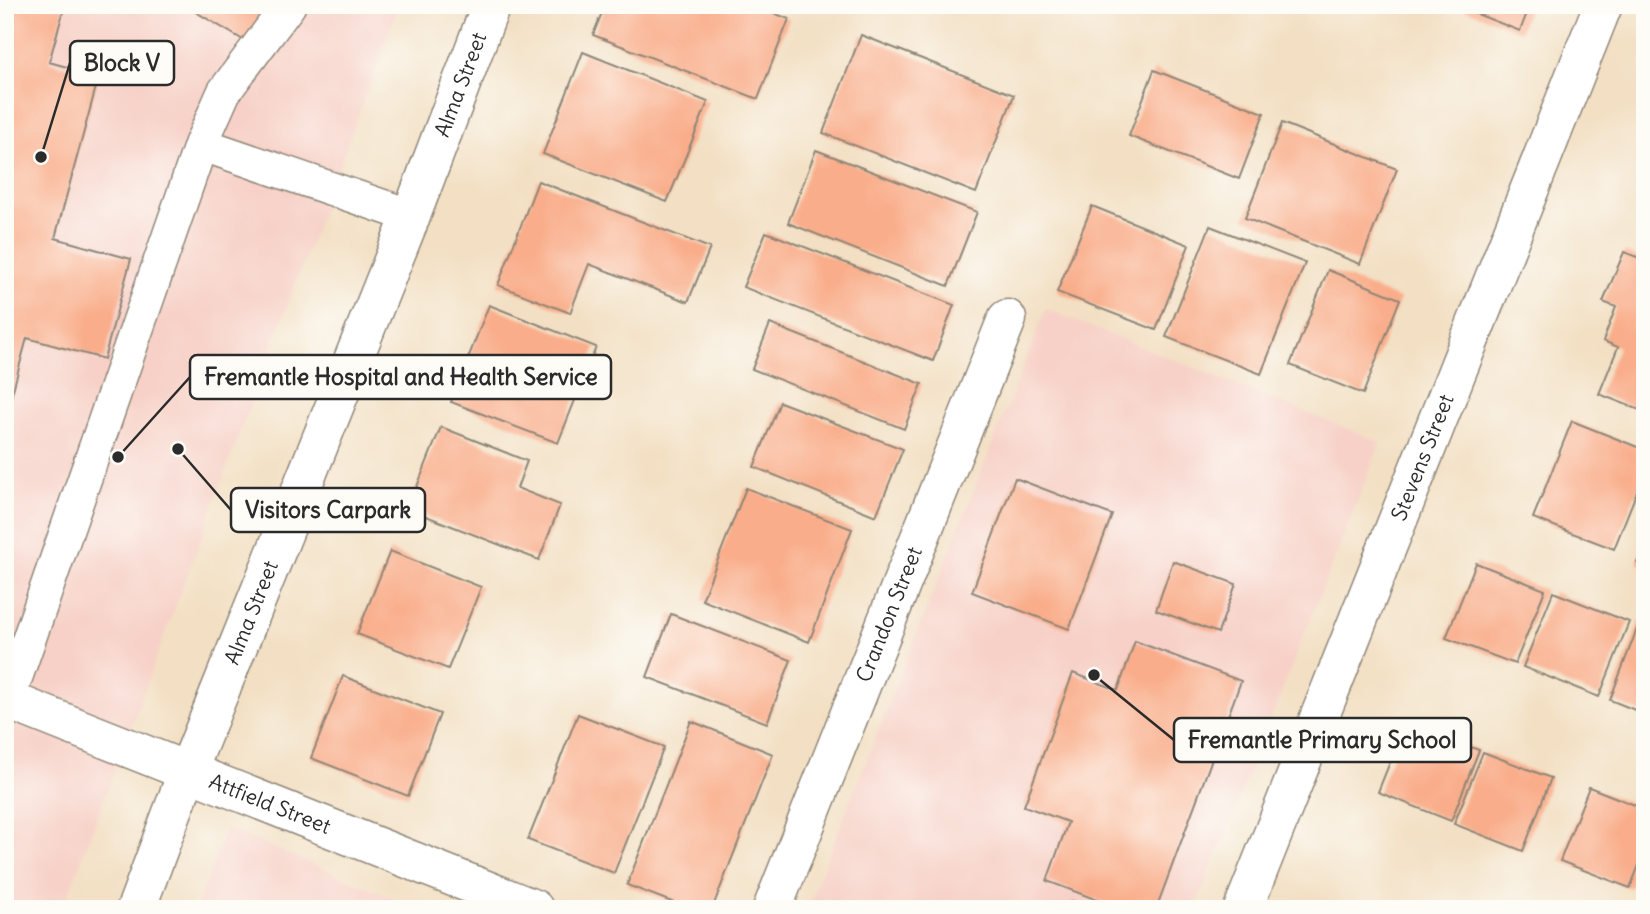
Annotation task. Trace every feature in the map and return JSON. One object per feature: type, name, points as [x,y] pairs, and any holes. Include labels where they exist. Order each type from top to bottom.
[{"type":"street","name":"Alma Street","points":[[136,909],[187,773],[411,216],[491,5]]},
{"type":"street","name":"Stevens Street","points":[[1242,909],[1603,5]]},
{"type":"street","name":"Crandon Street","points":[[772,909],[1007,319]]},
{"type":"street","name":"Attfield Street","points":[[6,703],[534,909]]},
{"type":"lane","points":[[6,703],[201,144],[224,92],[289,5]]},
{"type":"lane","points":[[201,144],[411,216]]},
{"type":"shaded area","points":[[5,5],[399,5],[63,909],[5,909]]},
{"type":"shaded area","points":[[1046,309],[1381,442],[1195,909],[807,909]]},
{"type":"shaded area","points":[[226,828],[419,909],[196,909]]},
{"type":"building","points":[[5,5],[46,5],[64,9],[49,62],[99,76],[55,238],[131,259],[104,359],[27,338],[6,416]]},
{"type":"building","points":[[184,5],[273,5],[250,44]]},
{"type":"building","points":[[605,5],[753,5],[789,19],[758,99],[593,35]]},
{"type":"building","points":[[1454,5],[1530,5],[1520,31]]},
{"type":"building","points":[[861,35],[1014,95],[976,193],[823,133]]},
{"type":"building","points":[[583,52],[708,102],[667,202],[543,154]]},
{"type":"building","points":[[1154,70],[1264,113],[1239,179],[1129,136]]},
{"type":"building","points":[[1282,123],[1397,169],[1360,264],[1245,218]]},
{"type":"building","points":[[816,150],[977,212],[948,286],[788,223]]},
{"type":"building","points":[[538,181],[710,248],[688,302],[589,264],[570,313],[498,285]]},
{"type":"building","points":[[1092,206],[1189,245],[1156,330],[1057,292]]},
{"type":"building","points":[[1210,226],[1305,263],[1261,374],[1166,337]]},
{"type":"building","points":[[766,232],[954,305],[933,361],[743,287]]},
{"type":"building","points":[[1624,252],[1645,260],[1645,412],[1599,394],[1618,347],[1603,341],[1616,307],[1603,302]]},
{"type":"building","points":[[1328,270],[1400,299],[1363,394],[1290,365]]},
{"type":"building","points":[[489,305],[596,347],[558,443],[451,402]]},
{"type":"building","points":[[770,324],[922,384],[904,429],[752,369]]},
{"type":"building","points":[[780,402],[903,449],[876,516],[754,467]]},
{"type":"building","points":[[1572,421],[1645,450],[1645,471],[1614,549],[1533,518]]},
{"type":"building","points":[[441,427],[527,461],[517,488],[560,505],[539,560],[408,509]]},
{"type":"building","points":[[1015,478],[1112,515],[1069,629],[972,592]]},
{"type":"building","points":[[746,488],[852,529],[809,642],[702,600]]},
{"type":"building","points":[[1645,545],[1645,566],[1637,563]]},
{"type":"building","points":[[390,551],[481,587],[448,669],[357,634]]},
{"type":"building","points":[[1173,561],[1236,584],[1218,633],[1156,610]]},
{"type":"building","points":[[1476,563],[1545,590],[1515,664],[1446,638]]},
{"type":"building","points":[[1553,592],[1629,622],[1599,697],[1523,667]]},
{"type":"building","points":[[671,614],[791,660],[767,723],[647,677]]},
{"type":"building","points":[[1640,621],[1645,623],[1645,714],[1610,700]]},
{"type":"building","points":[[1135,641],[1241,681],[1156,909],[1121,909],[1047,881],[1068,822],[1024,806],[1073,673],[1118,690]]},
{"type":"building","points":[[343,676],[440,714],[408,796],[311,758]]},
{"type":"building","points":[[578,714],[664,747],[614,873],[528,840]]},
{"type":"building","points":[[691,721],[773,754],[712,909],[690,909],[627,885]]},
{"type":"building","points":[[1406,722],[1479,750],[1451,821],[1378,792]]},
{"type":"building","points":[[1483,752],[1551,778],[1523,851],[1454,824]]},
{"type":"building","points":[[1589,787],[1645,809],[1645,850],[1630,888],[1560,861]]},
{"type":"building","points":[[1072,901],[1090,909],[1069,909]]},
{"type":"place","name":"Block V","points":[[41,157]]},
{"type":"place","name":"Visitors Carpark","points":[[178,449]]},
{"type":"place","name":"Fremantle Hospital and Health Service","points":[[118,457]]},
{"type":"place","name":"Fremantle Primary School","points":[[1094,675]]}]
